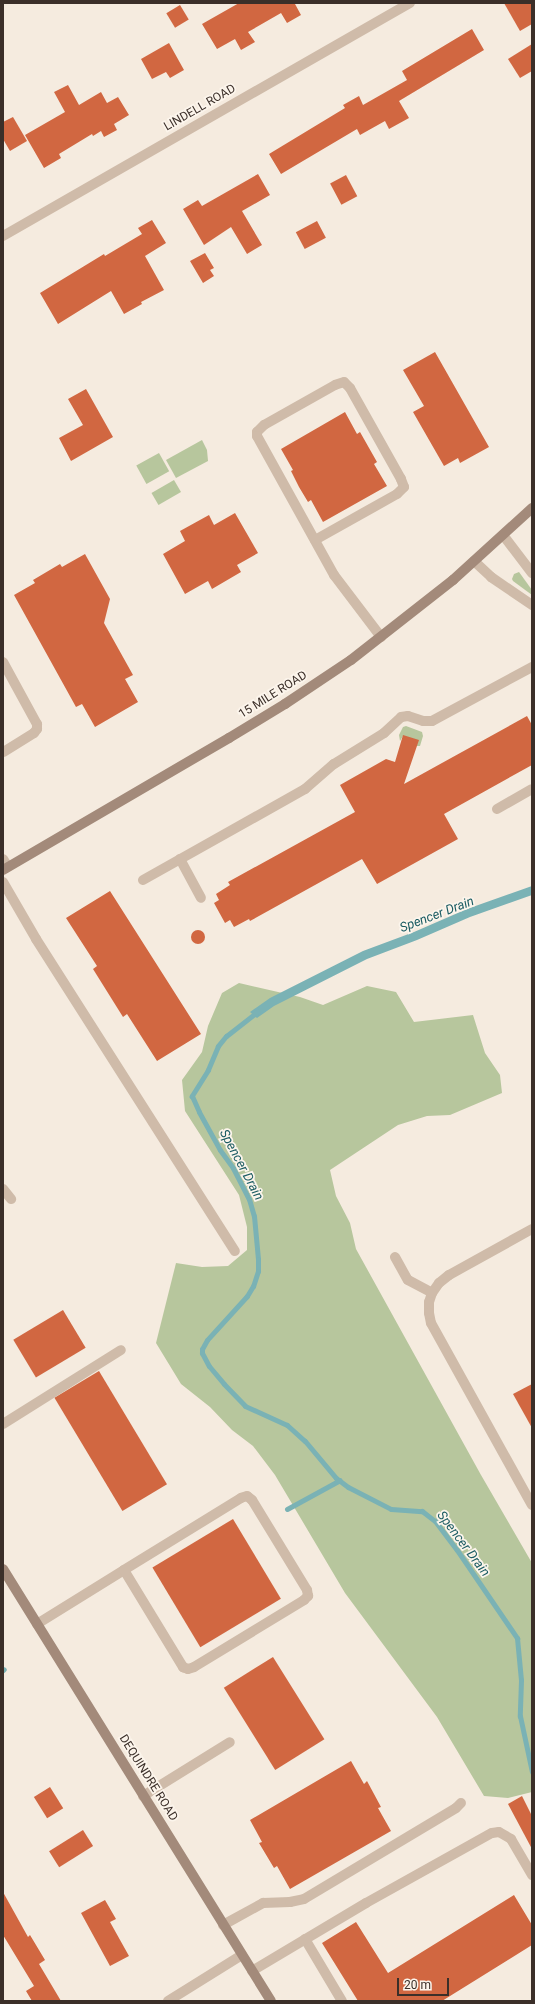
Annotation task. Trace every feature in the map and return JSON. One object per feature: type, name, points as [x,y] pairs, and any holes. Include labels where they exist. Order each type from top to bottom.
[{"type":"main road","name":"15 MILE ROAD","points":[[5,865],[285,704],[351,660],[426,602],[532,508]]},
{"type":"main road","name":"DEQUINDRE ROAD","points":[[3,1569],[271,2001]]},
{"type":"street","name":"LINDELL ROAD","points":[[3,236],[410,3]]},
{"type":"street","points":[[315,540],[397,494],[404,487],[354,395],[344,382],[335,385],[276,418],[256,432],[258,441],[334,575],[381,638]]},
{"type":"street","points":[[503,535],[532,573]]},
{"type":"street","points":[[474,561],[491,577],[532,605]]},
{"type":"street","points":[[3,662],[37,724],[37,729],[34,733],[3,752]]},
{"type":"street","points":[[143,880],[305,789],[334,764],[384,733],[401,717],[408,716],[423,721],[432,721],[532,667]]},
{"type":"street","points":[[497,809],[532,789]]},
{"type":"street","points":[[180,859],[201,898]]},
{"type":"street","points":[[3,882],[36,939],[234,1251]]},
{"type":"street","points":[[3,1188],[11,1199]]},
{"type":"street","points":[[532,1229],[449,1275],[439,1283],[432,1293],[429,1302],[431,1323],[532,1505]]},
{"type":"street","points":[[395,1257],[408,1280],[432,1293]]},
{"type":"street","points":[[3,1424],[121,1350]]},
{"type":"street","points":[[37,1624],[124,1570],[241,1498],[247,1496],[252,1500],[264,1519],[307,1590],[308,1596],[298,1604],[188,1669],[183,1667],[124,1570]]},
{"type":"street","points":[[143,1796],[230,1742]]},
{"type":"street","points":[[224,1925],[263,1903],[290,1902],[304,1899],[456,1808],[461,1803]]},
{"type":"street","points":[[252,1971],[456,1851],[492,1833],[499,1832],[511,1839],[532,1875]]},
{"type":"street","points":[[305,1939],[342,2001]]},
{"type":"street","points":[[168,2001],[242,1955]]},
{"type":"green space","points":[[202,440],[207,450],[208,461],[176,478],[166,460]]},
{"type":"green space","points":[[159,453],[169,471],[146,484],[136,466]]},
{"type":"green space","points":[[174,480],[181,492],[158,505],[151,493]]},
{"type":"green space","points":[[519,572],[532,590],[532,595],[513,581],[512,579],[514,574]]},
{"type":"green space","points":[[406,726],[422,732],[423,736],[420,746],[417,746],[403,736],[400,741],[399,735],[403,727]]},
{"type":"green space","points":[[239,983],[300,997],[323,1005],[367,986],[396,992],[414,1022],[473,1015],[485,1053],[500,1075],[502,1093],[450,1115],[427,1116],[398,1125],[330,1170],[336,1196],[350,1223],[356,1249],[481,1475],[532,1563],[532,1792],[508,1798],[484,1796],[437,1717],[345,1593],[275,1475],[253,1446],[232,1430],[210,1407],[181,1384],[156,1343],[176,1263],[202,1267],[228,1266],[247,1250],[247,1227],[239,1195],[185,1111],[182,1080],[202,1052],[208,1026],[222,993]]},
{"type":"water","points":[[532,886],[532,895],[470,917],[417,940],[367,959],[274,1006],[257,1018],[250,1012],[270,998],[363,951],[414,932],[467,909]]},
{"type":"building","points":[[239,3],[297,3],[295,4],[301,15],[287,23],[281,13],[248,32],[255,42],[241,50],[235,39],[217,49],[202,24]]},
{"type":"building","points":[[504,3],[532,3],[532,24],[520,31]]},
{"type":"building","points":[[180,5],[189,20],[175,28],[166,13]]},
{"type":"building","points":[[472,29],[484,50],[399,101],[409,118],[389,129],[385,121],[360,135],[357,129],[281,174],[269,154],[345,108],[343,105],[359,96],[363,105],[407,80],[402,71]]},
{"type":"building","points":[[169,43],[184,70],[170,78],[166,72],[152,79],[141,59]]},
{"type":"building","points":[[532,44],[532,71],[520,78],[508,59]]},
{"type":"building","points":[[68,85],[79,105],[101,92],[107,103],[118,97],[129,115],[114,124],[117,130],[104,137],[101,131],[93,136],[92,134],[59,154],[61,158],[44,168],[25,135],[65,112],[54,92]]},
{"type":"building","points":[[13,117],[27,141],[10,151],[3,139],[3,122]]},
{"type":"building","points":[[258,174],[270,195],[242,211],[262,245],[247,254],[231,227],[204,245],[183,209],[198,200],[202,206]]},
{"type":"building","points":[[346,175],[357,196],[341,205],[330,183]]},
{"type":"building","points":[[152,220],[166,243],[145,256],[164,290],[141,302],[142,304],[124,314],[111,291],[58,324],[40,293],[104,254],[105,256],[142,234],[138,228]]},
{"type":"building","points":[[317,221],[326,238],[305,249],[296,232]]},
{"type":"building","points":[[205,253],[214,268],[210,270],[214,276],[203,283],[190,261]]},
{"type":"building","points":[[435,352],[489,447],[460,463],[458,458],[444,466],[413,412],[424,406],[403,370]]},
{"type":"building","points":[[86,389],[113,437],[71,461],[59,438],[83,425],[68,399]]},
{"type":"building","points":[[345,412],[357,434],[360,432],[377,462],[374,464],[387,486],[323,522],[311,500],[308,502],[299,487],[291,471],[293,470],[281,449]]},
{"type":"building","points":[[235,513],[258,553],[237,565],[241,572],[212,589],[208,581],[185,594],[163,554],[185,541],[180,531],[209,515],[214,525]]},
{"type":"building","points":[[85,554],[110,599],[104,623],[133,675],[125,679],[138,702],[95,727],[82,704],[76,707],[14,595],[35,583],[33,580],[60,564],[62,567]]},
{"type":"building","points":[[527,716],[532,725],[532,765],[444,814],[458,839],[377,884],[362,859],[250,921],[249,919],[234,927],[230,920],[225,923],[214,903],[219,900],[216,894],[230,885],[228,882],[355,812],[340,785],[386,759],[395,762],[403,735],[419,740],[404,784]]},
{"type":"building","points":[[110,891],[201,1034],[157,1061],[127,1014],[123,1017],[93,969],[97,966],[66,918]]},
{"type":"building","points":[[195,930],[201,930],[205,934],[205,940],[201,944],[195,944],[191,940],[191,934]]},
{"type":"building","points":[[63,1310],[86,1348],[36,1378],[13,1340]]},
{"type":"building","points":[[99,1371],[167,1484],[122,1511],[54,1398]]},
{"type":"building","points":[[532,1384],[532,1428],[513,1394]]},
{"type":"building","points":[[233,1519],[281,1599],[200,1647],[152,1567]]},
{"type":"building","points":[[273,1657],[324,1739],[275,1770],[224,1688]]},
{"type":"building","points":[[351,1761],[364,1784],[367,1781],[381,1807],[378,1808],[391,1831],[290,1889],[277,1866],[274,1868],[259,1843],[262,1842],[250,1820]]},
{"type":"building","points":[[50,1787],[63,1808],[47,1818],[34,1797]]},
{"type":"building","points":[[522,1796],[532,1816],[532,1849],[508,1804]]},
{"type":"building","points":[[83,1830],[93,1846],[59,1867],[49,1851]]},
{"type":"building","points":[[3,1892],[28,1937],[30,1935],[45,1960],[39,1964],[61,2001],[32,2001],[26,1991],[34,1986],[3,1935]]},
{"type":"building","points":[[514,1895],[532,1925],[532,1945],[442,2001],[358,2001],[322,1943],[356,1922],[388,1973]]},
{"type":"building","points":[[105,1900],[116,1919],[110,1922],[129,1956],[110,1966],[81,1913]]},
{"type":"waterway","name":"Spencer Drain","points":[[257,1012],[226,1036],[218,1046],[208,1070],[192,1096],[220,1150],[233,1168],[249,1199],[254,1216],[258,1259],[258,1271],[253,1286],[247,1296],[207,1340],[202,1349],[202,1353],[209,1366],[245,1406],[287,1425],[305,1441],[336,1478],[348,1487],[391,1509],[422,1511],[435,1521],[457,1550],[517,1638],[521,1680],[520,1716],[532,1772]]},
{"type":"waterway","points":[[287,1509],[340,1480]]}]
